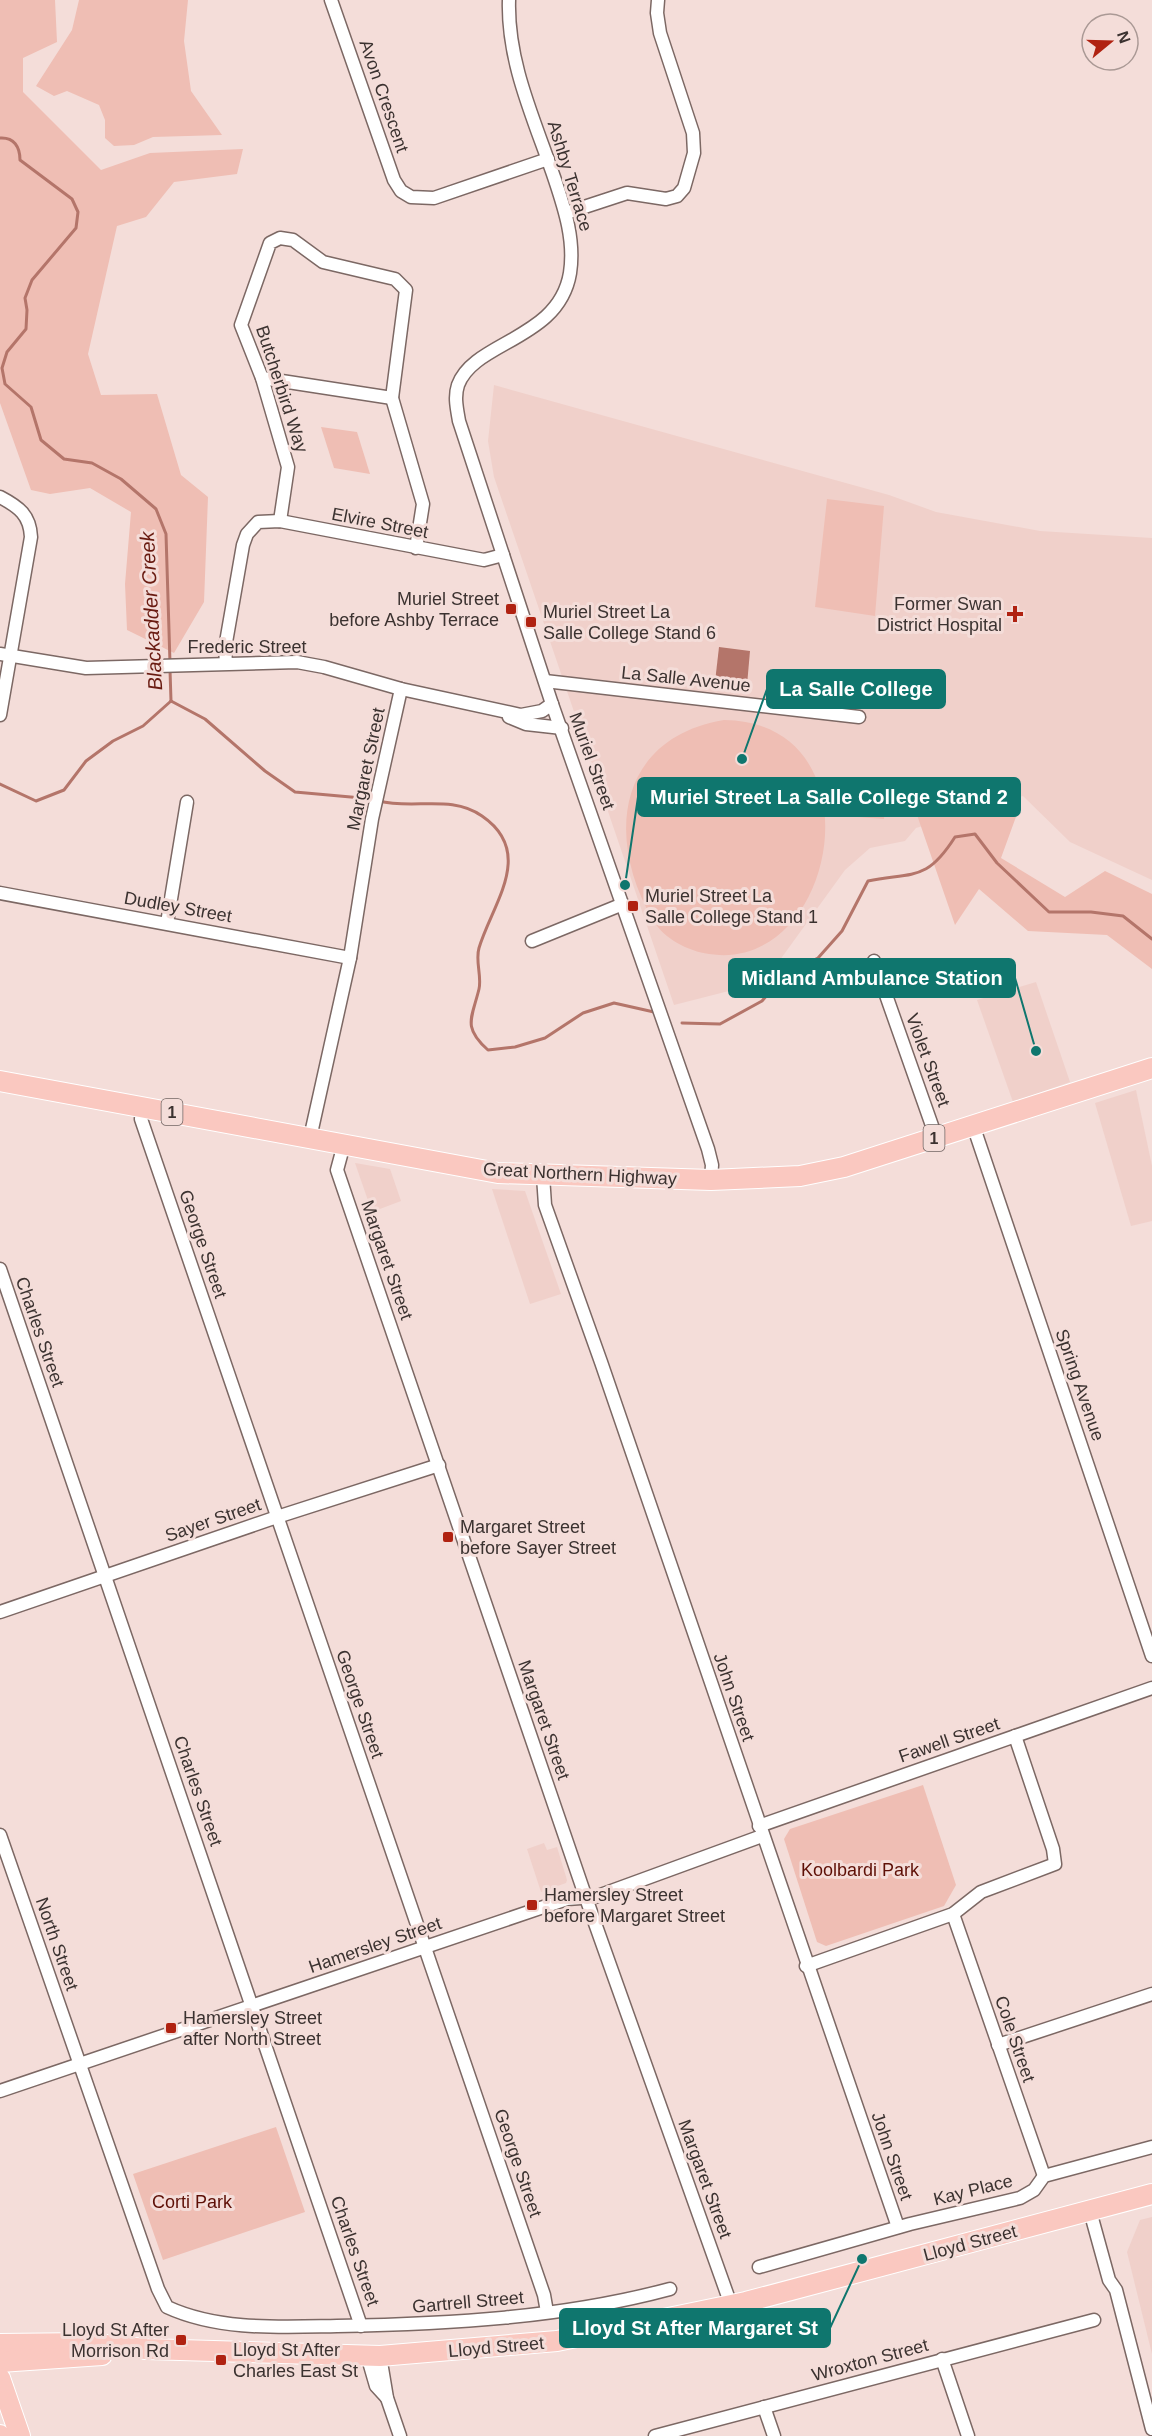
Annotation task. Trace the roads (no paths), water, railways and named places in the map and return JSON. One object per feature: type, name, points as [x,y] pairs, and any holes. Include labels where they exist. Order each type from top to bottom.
[{"type":"main road","name":"Great Northern Highway","points":[[0,1081],[487,1171],[543,1176],[711,1180],[800,1176],[844,1167],[1152,1068]]},
{"type":"main road","name":"Lloyd Street","points":[[0,2344],[86,2343],[146,2349],[374,2355],[557,2341],[731,2306],[1152,2194]]},
{"type":"main road","points":[[0,2329],[22,2343]]},
{"type":"main road","name":"Lloyd Street","points":[[0,2362],[146,2349]]},
{"type":"main road","points":[[20,2436],[2,2384],[40,2359]]},
{"type":"street","name":"Avon Crescent","points":[[331,0],[394,180],[401,190],[411,197],[434,198],[548,159]]},
{"type":"street","name":"Ashby Terrace","points":[[458,386],[462,377],[481,358],[539,324],[560,299],[570,274],[572,244],[566,213],[512,48],[509,0]]},
{"type":"street","points":[[566,213],[627,193],[666,199],[677,196],[684,188],[694,153],[693,133],[660,33],[658,0]]},
{"type":"street","name":"Butcherbird Way","points":[[279,521],[288,467],[262,378],[241,325],[270,243],[280,238],[293,240],[322,262],[395,279],[406,290],[392,398]]},
{"type":"street","points":[[262,378],[392,398],[423,504],[416,548]]},
{"type":"street","name":"Muriel Street","points":[[458,386],[456,401],[459,421],[552,704],[708,1149],[712,1165],[711,1180]]},
{"type":"street","points":[[0,497],[19,508],[28,517],[31,537],[6,655],[0,716]]},
{"type":"street","name":"Elvire Street","points":[[226,663],[225,648],[243,545],[252,527],[268,520],[484,560],[503,555]]},
{"type":"street","name":"Frederic Street","points":[[6,655],[86,668],[297,662],[324,667],[401,689],[521,715],[542,711],[552,704]]},
{"type":"street","name":"La Salle Avenue","points":[[545,681],[859,717]]},
{"type":"street","name":"Margaret Street","points":[[310,1138],[350,958],[372,819],[401,689]]},
{"type":"street","name":"Frederic Street","points":[[489,709],[526,724],[562,728]]},
{"type":"street","points":[[167,922],[186,802]]},
{"type":"street","name":"Dudley Street","points":[[0,893],[167,922],[350,958]]},
{"type":"street","points":[[532,941],[623,904]]},
{"type":"street","name":"Violet Street","points":[[873,961],[936,1137]]},
{"type":"street","name":"George Street","points":[[142,1107],[141,1119],[540,2284],[547,2312]]},
{"type":"street","name":"Spring Avenue","points":[[973,1125],[1152,1656]]},
{"type":"street","name":"Margaret Street","points":[[344,1144],[338,1170],[586,1898],[731,2306]]},
{"type":"street","name":"John Street","points":[[543,1176],[545,1205],[898,2228]]},
{"type":"street","name":"Charles Street","points":[[0,1269],[362,2326]]},
{"type":"street","name":"Sayer Street","points":[[0,1612],[277,1517],[439,1465]]},
{"type":"street","name":"Fawell Street","points":[[761,1831],[1015,1736],[1152,1688]]},
{"type":"street","points":[[806,1965],[953,1914],[981,1892],[1055,1864],[1053,1849],[1015,1736]]},
{"type":"street","name":"Hamersley Street","points":[[0,2091],[567,1899],[595,1897],[761,1831]]},
{"type":"street","name":"North Street","points":[[0,1835],[80,2064]]},
{"type":"street","name":"Cole Street","points":[[953,1914],[1044,2176]]},
{"type":"street","points":[[998,2045],[1152,1994]]},
{"type":"street","name":"Gartrell Street","points":[[80,2064],[158,2289],[167,2307],[188,2317],[267,2327],[362,2326],[508,2318],[616,2303],[670,2289]]},
{"type":"street","name":"Kay Place","points":[[759,2267],[898,2228],[1020,2198],[1034,2190],[1044,2176],[1152,2147]]},
{"type":"street","points":[[1094,2210],[1109,2280],[1116,2290],[1152,2429]]},
{"type":"street","name":"Wroxton Street","points":[[655,2436],[1094,2320]]},
{"type":"street","points":[[374,2355],[376,2386],[387,2398],[400,2436]]},
{"type":"street","points":[[942,2359],[968,2436]]},
{"type":"street","points":[[764,2407],[774,2436]]},
{"type":"waterway","name":"Blackadder Creek","points":[[0,138],[12,141],[19,151],[20,160],[72,199],[78,212],[76,228],[32,280],[25,298],[26,329],[7,352],[2,368],[5,384],[31,407],[41,440],[64,459],[92,463],[121,479],[156,509],[166,534],[170,663]]},
{"type":"waterway","name":"Blackadder Creek","points":[[170,670],[171,701]]},
{"type":"waterway","name":"Blackadder Creek","points":[[171,701],[205,719],[265,771],[295,792],[373,799]]},
{"type":"waterway","points":[[0,784],[36,801],[64,790],[86,761],[113,741],[143,726],[171,701]]},
{"type":"waterway","name":"Blackadder Creek","points":[[379,801],[405,804],[445,804],[470,809],[498,830],[506,846],[508,862],[506,879],[478,953],[480,984],[471,1022],[475,1035],[488,1050],[515,1047],[545,1038],[583,1013],[614,1003],[654,1012]]},
{"type":"waterway","name":"Blackadder Creek","points":[[682,1023],[720,1024],[762,1001],[786,973],[818,958],[842,931],[868,881],[909,875],[928,868],[955,837],[975,834],[997,863],[1049,912],[1091,912],[1123,916],[1152,939]]},
{"type":"place","name":"Muriel Street before Ashby Terrace","points":[[511,609]]},
{"type":"place","name":"Former Swan District Hospital","points":[[1015,614]]},
{"type":"place","name":"Muriel Street La Salle College Stand 6","points":[[531,622]]},
{"type":"place","name":"La Salle College","points":[[742,759]]},
{"type":"place","name":"Muriel Street La Salle College Stand 2","points":[[625,885]]},
{"type":"place","name":"Muriel Street La Salle College Stand 1","points":[[633,906]]},
{"type":"place","name":"Midland Ambulance Station","points":[[1036,1051]]},
{"type":"place","name":"Margaret Street before Sayer Street","points":[[448,1537]]},
{"type":"place","name":"Hamersley Street before Margaret Street","points":[[532,1905]]},
{"type":"place","name":"Hamersley Street after North Street","points":[[171,2028]]},
{"type":"place","name":"Lloyd St After Margaret St","points":[[862,2259]]},
{"type":"place","name":"Lloyd St After Morrison Rd","points":[[181,2340]]},
{"type":"place","name":"Lloyd St After Charles East St","points":[[221,2360]]},
{"type":"park label","name":"Koolbardi Park","points":[[860,1870]]},
{"type":"park label","name":"Corti Park","points":[[192,2202]]}]
